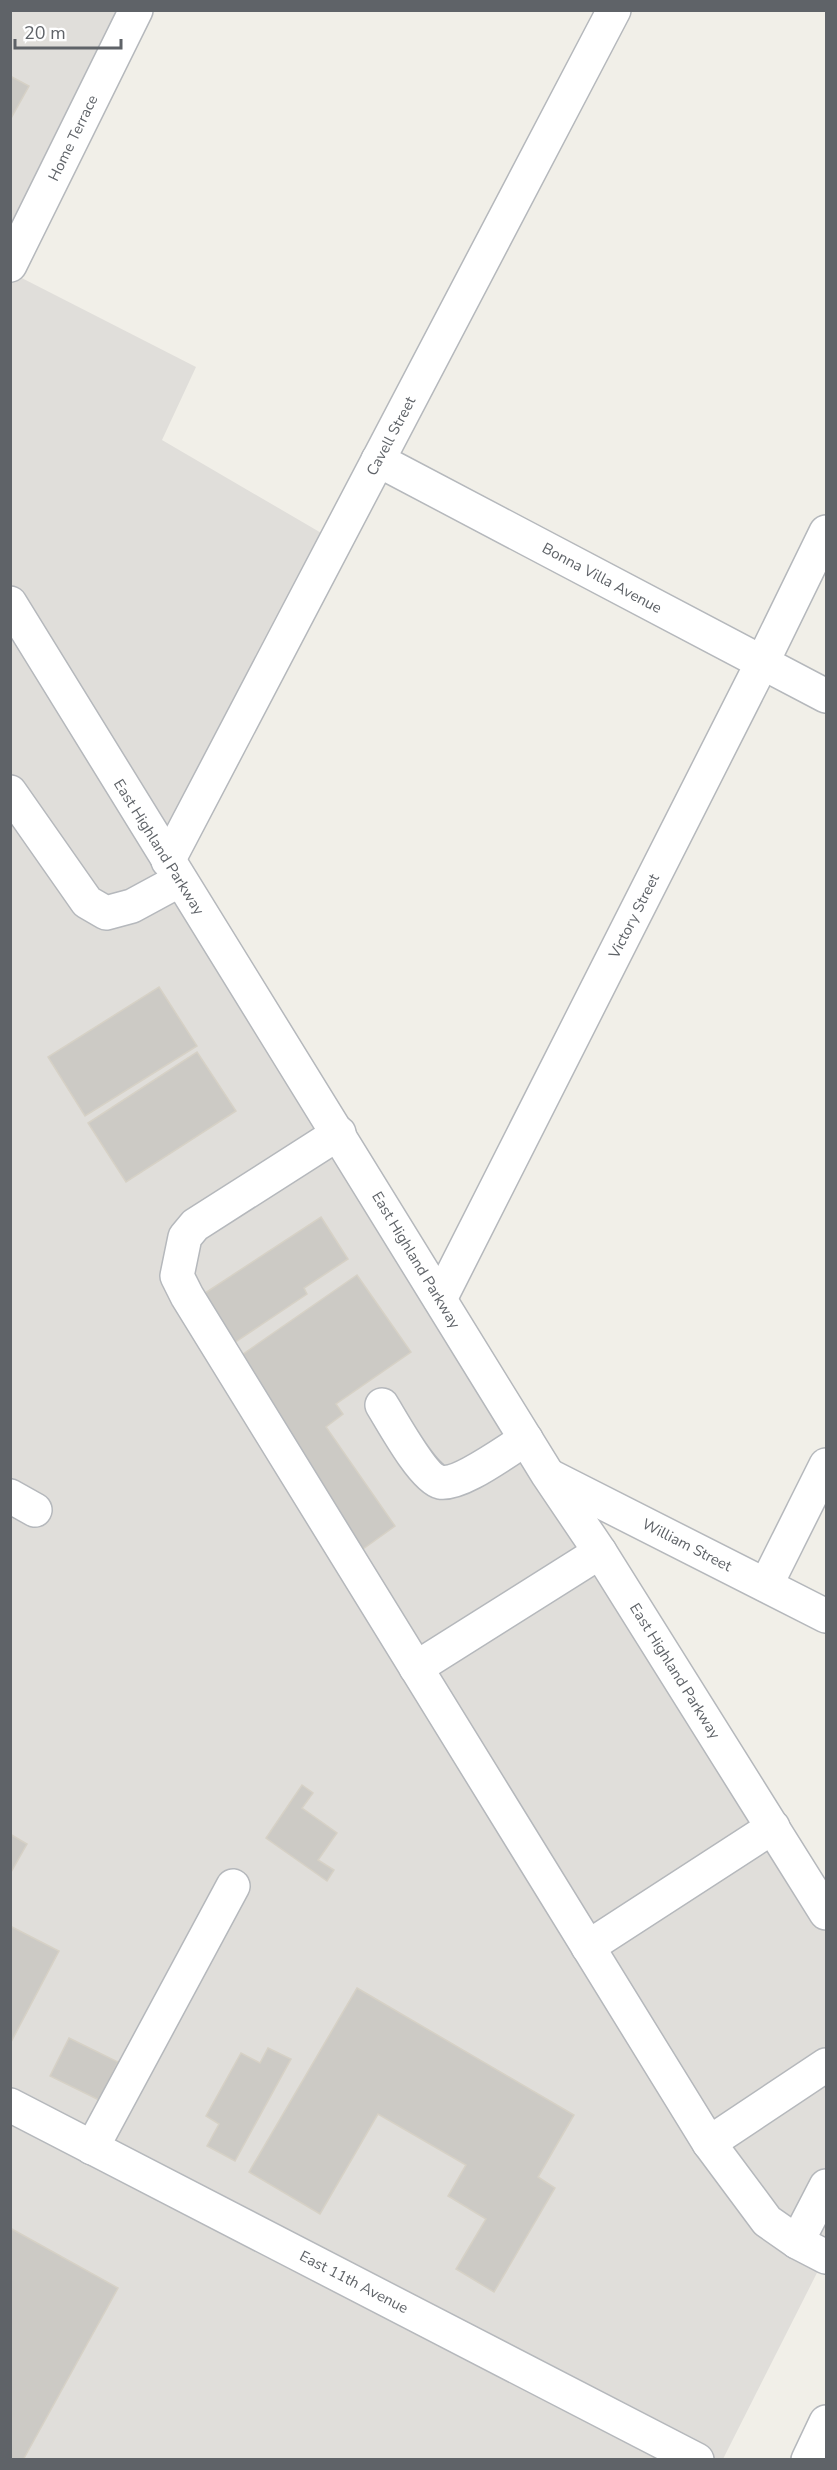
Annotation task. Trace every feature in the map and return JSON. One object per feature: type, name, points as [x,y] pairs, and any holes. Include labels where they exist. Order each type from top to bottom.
[{"type":"street","name":"Home Terrace","points":[[10,265],[136,10]]},
{"type":"street","name":"Cavell Street","points":[[174,871],[378,460],[614,10]]},
{"type":"street","name":"Bonna Villa Avenue","points":[[378,460],[826,696]]},
{"type":"street","name":"Victory Street","points":[[440,1299],[826,532]]},
{"type":"street","name":"East Highland Parkway","points":[[10,603],[548,1475],[600,1552],[826,1913]]},
{"type":"street","points":[[10,792],[87,902],[106,913],[132,906],[174,871]]},
{"type":"street","points":[[339,1133],[195,1225],[185,1237],[177,1276],[187,1296],[710,2143],[767,2221],[797,2242],[826,2257]]},
{"type":"street","points":[[382,1405],[427,1474],[439,1482],[457,1480],[526,1439]]},
{"type":"street","points":[[766,1585],[826,1465]]},
{"type":"street","name":"William Street","points":[[548,1475],[826,1616]]},
{"type":"street","points":[[416,1668],[600,1552]]},
{"type":"street","points":[[588,1947],[773,1827]]},
{"type":"street","points":[[92,2148],[233,1886]]},
{"type":"street","points":[[710,2143],[826,2066]]},
{"type":"street","name":"East 11th Avenue","points":[[10,2105],[697,2460]]},
{"type":"street","points":[[797,2242],[826,2186]]},
{"type":"street","points":[[808,2460],[826,2422]]},
{"type":"shaded area","points":[[11,11],[124,11],[11,236]]},
{"type":"shaded area","points":[[10,272],[196,367],[162,440],[323,534],[162,845],[826,1931],[826,2255],[723,2459],[11,2459]]},
{"type":"building","points":[[10,76],[29,86],[10,120]]},
{"type":"building","points":[[159,987],[197,1046],[85,1116],[48,1057]]},
{"type":"building","points":[[197,1052],[236,1111],[126,1182],[88,1123]]},
{"type":"building","points":[[321,1217],[348,1259],[304,1288],[307,1294],[231,1345],[199,1297]]},
{"type":"building","points":[[357,1275],[411,1352],[336,1404],[343,1414],[326,1427],[395,1526],[363,1549],[233,1361]]},
{"type":"building","points":[[302,1785],[313,1793],[302,1808],[337,1833],[318,1860],[334,1870],[327,1881],[266,1838]]},
{"type":"building","points":[[10,1834],[27,1844],[10,1874]]},
{"type":"building","points":[[10,1926],[59,1951],[10,2044]]},
{"type":"building","points":[[357,1988],[574,2115],[538,2177],[555,2188],[494,2292],[456,2269],[486,2219],[448,2196],[466,2165],[378,2114],[320,2214],[249,2172]]},
{"type":"building","points":[[69,2038],[118,2062],[99,2100],[50,2076]]},
{"type":"building","points":[[268,2048],[291,2059],[235,2161],[207,2146],[219,2124],[206,2116],[241,2053],[260,2063]]},
{"type":"building","points":[[10,2228],[118,2288],[23,2460],[10,2460]]}]
